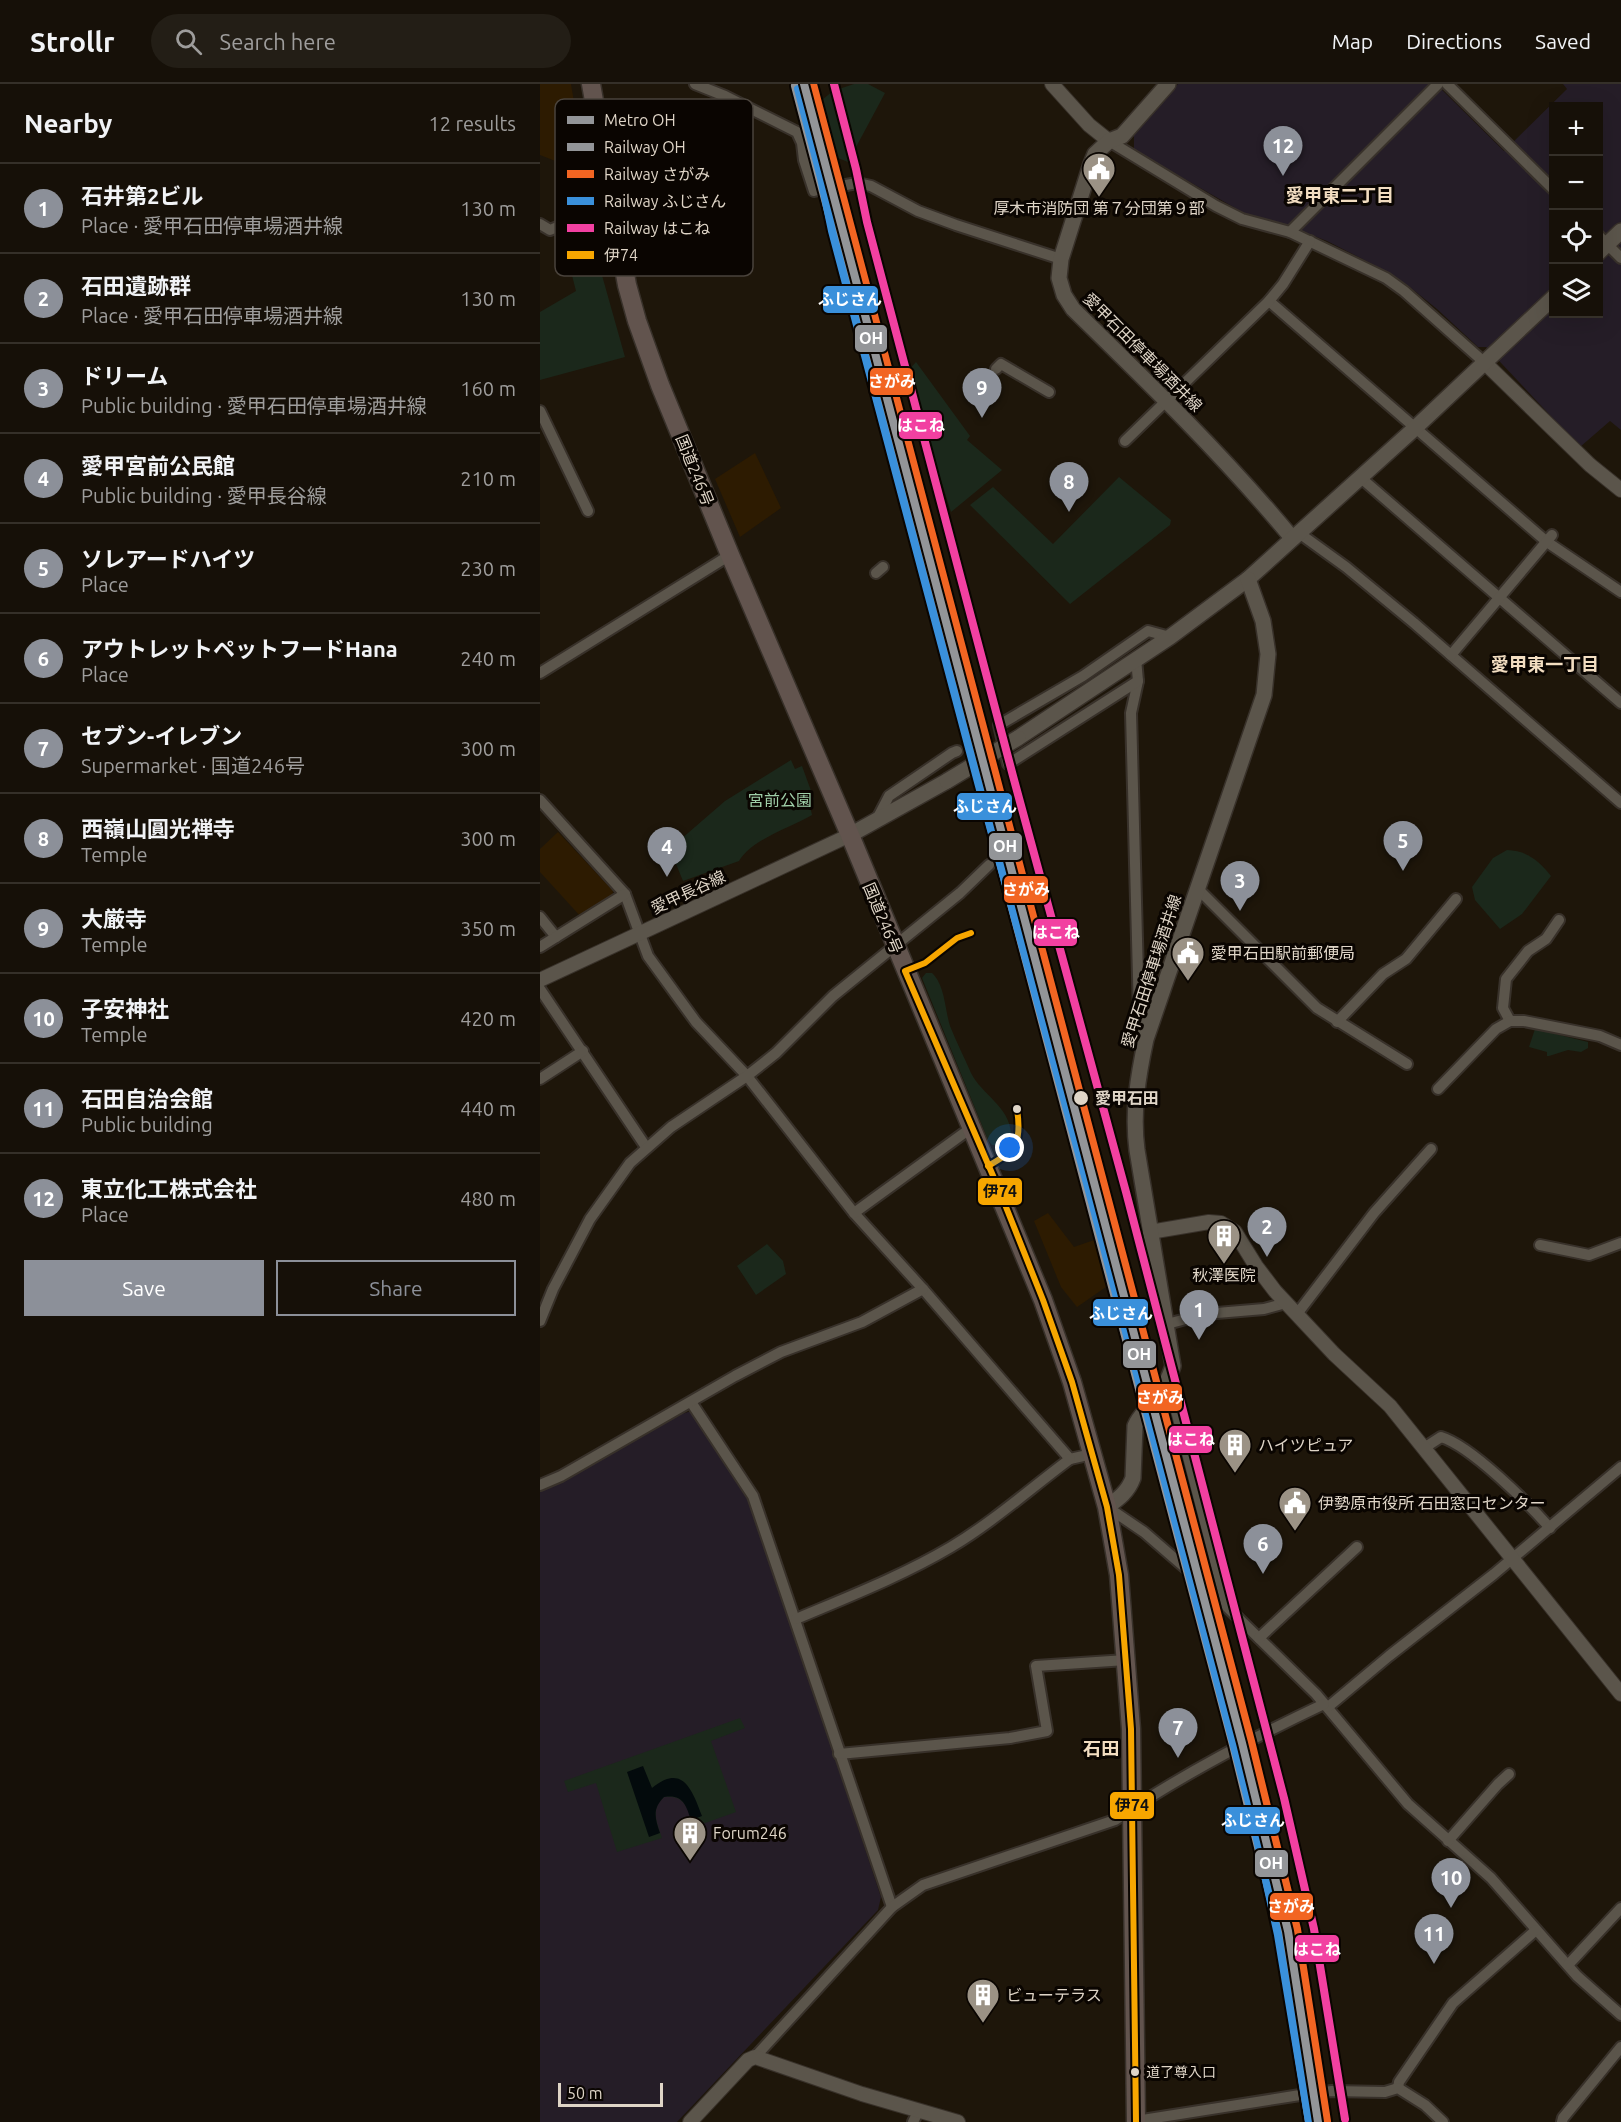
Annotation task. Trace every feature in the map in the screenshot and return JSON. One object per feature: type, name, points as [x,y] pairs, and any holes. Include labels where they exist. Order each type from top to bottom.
[{"type":"highway","name":"国道246号","points":[[591,84],[594,99]]},
{"type":"highway","name":"国道246号","points":[[625,276],[637,321],[668,404],[850,835],[1042,1300],[1072,1382],[1107,1507],[1119,1575],[1131,1729],[1130,1810],[1136,2122]]},
{"type":"main road","name":"愛甲石田停車場酒井線","points":[[1168,84],[1122,136],[1109,141],[1095,154],[1061,259],[1059,278],[1064,295],[1073,309],[1168,401],[1296,535]]},
{"type":"main road","points":[[1603,243],[1621,231]]},
{"type":"main road","points":[[850,835],[1018,738],[1170,637],[1248,579],[1361,478],[1549,302]]},
{"type":"main road","name":"愛甲石田停車場酒井線","points":[[1107,1507],[1123,1495],[1131,1485],[1135,1426],[1138,1418],[1153,1403],[1168,1380],[1173,1366],[1150,1232],[1135,1124],[1136,1086],[1146,1039],[1253,728],[1265,685],[1268,654],[1263,621],[1248,579]]},
{"type":"street","points":[[695,84],[731,99]]},
{"type":"street","points":[[1052,84],[1089,125],[1109,141],[1216,206],[1242,219],[1290,232],[1386,278],[1404,291],[1485,363],[1590,465],[1621,490]]},
{"type":"street","points":[[1290,232],[1438,84]]},
{"type":"street","points":[[1447,84],[1549,185]]},
{"type":"street","points":[[753,110],[797,132],[814,191],[818,190]]},
{"type":"street","points":[[846,185],[857,183],[883,190],[918,211],[1061,259]]},
{"type":"street","points":[[1125,441],[1269,301],[1283,284],[1310,241]]},
{"type":"street","points":[[1603,245],[1621,258]]},
{"type":"street","points":[[1269,301],[1414,429],[1621,592]]},
{"type":"street","points":[[996,369],[1001,363],[1049,392]]},
{"type":"street","points":[[540,411],[588,511]]},
{"type":"street","points":[[1361,478],[1621,703]]},
{"type":"street","points":[[1296,535],[1346,567],[1621,802]]},
{"type":"street","points":[[1451,655],[1550,538]]},
{"type":"street","points":[[540,672],[730,555]]},
{"type":"street","points":[[1138,681],[1008,764],[999,725],[1083,676],[1148,631],[1170,637]]},
{"type":"street","points":[[1136,659],[1138,681],[1131,713],[1139,1014],[1146,1039]]},
{"type":"street","points":[[876,820],[889,796],[957,751]]},
{"type":"street","points":[[540,800],[625,894],[648,956],[696,1022],[747,1076],[854,1213],[1070,1459]]},
{"type":"street","name":"愛甲長谷線","points":[[540,980],[850,835]]},
{"type":"street","points":[[540,1321],[553,1289],[590,1219],[624,1170],[646,1147],[671,1126],[747,1076],[777,1053],[833,996],[960,893],[989,865]]},
{"type":"street","points":[[1197,888],[1317,1008],[1407,1064]]},
{"type":"street","points":[[540,947],[625,894]]},
{"type":"street","points":[[1337,1022],[1383,974],[1406,959],[1450,914],[1456,899]]},
{"type":"street","points":[[540,917],[556,937]]},
{"type":"street","points":[[1510,1021],[1503,1008],[1506,979],[1528,951],[1546,939],[1559,920]]},
{"type":"street","points":[[540,989],[646,1147]]},
{"type":"street","points":[[1438,1089],[1496,1029],[1510,1021],[1524,1021],[1600,1036],[1621,1045]]},
{"type":"street","points":[[540,1078],[583,1051]]},
{"type":"street","points":[[854,1213],[971,1128]]},
{"type":"street","points":[[1297,1314],[1374,1213],[1431,1149]]},
{"type":"street","points":[[1150,1232],[1199,1222],[1215,1222],[1226,1226],[1238,1235],[1262,1274],[1286,1303],[1334,1354],[1390,1406],[1621,1694]]},
{"type":"street","points":[[1540,1245],[1588,1255],[1621,1243]]},
{"type":"street","points":[[540,1485],[561,1476],[781,1352],[862,1322],[923,1289]]},
{"type":"street","points":[[1167,1324],[1205,1314],[1264,1309],[1286,1303]]},
{"type":"street","points":[[1168,1380],[1227,1607],[1326,1705],[1391,1785],[1448,1841],[1491,1878],[1577,1976],[1621,2015]]},
{"type":"street","points":[[691,1402],[753,1496],[892,1907]]},
{"type":"street","points":[[1424,1448],[1441,1437],[1457,1444],[1529,1504],[1550,1528]]},
{"type":"street","points":[[796,1619],[894,1576],[951,1546],[1070,1459],[1092,1454]]},
{"type":"street","points":[[690,2122],[748,2060],[755,2057],[892,1907],[923,1885],[1115,1820],[1141,1801],[1250,1739],[1326,1705],[1494,1574],[1621,1467]]},
{"type":"street","points":[[1107,1507],[1144,1532],[1189,1571]]},
{"type":"street","points":[[1259,1638],[1357,1547]]},
{"type":"street","points":[[839,1754],[1010,1738],[1047,1731],[1036,1666],[1126,1660]]},
{"type":"street","points":[[1448,1841],[1509,1774]]},
{"type":"street","points":[[1568,1965],[1621,1908]]},
{"type":"street","points":[[1398,2088],[1399,2082],[1453,2003],[1536,1930]]},
{"type":"street","points":[[1562,2122],[1621,2047]]},
{"type":"street","points":[[755,2057],[916,2117],[958,2122]]},
{"type":"street","points":[[1136,2122],[1300,2095],[1332,2091],[1385,2092],[1398,2088],[1425,2105],[1443,2122]]},
{"type":"shaded area","points":[[540,84],[571,84],[574,99],[555,99],[555,161],[540,155]]},
{"type":"shaded area","points":[[1178,84],[1436,84],[1504,151],[1549,107],[1549,318],[1603,318],[1603,102],[1554,102],[1567,89],[1563,84],[1621,84],[1621,430],[1610,421],[1580,447],[1486,347],[1478,347],[1406,284],[1327,241],[1285,225],[1249,216],[1134,150],[1134,131]]},
{"type":"shaded area","points":[[755,453],[781,508],[740,537],[715,479]]},
{"type":"shaded area","points":[[558,832],[613,891],[612,898],[582,918],[540,872],[540,849]]},
{"type":"shaded area","points":[[1048,1213],[1074,1247],[1094,1240],[1106,1287],[1077,1307],[1061,1287],[1034,1221]]},
{"type":"shaded area","points":[[691,1411],[739,1481],[747,1497],[881,1897],[878,1910],[677,2122],[540,2122],[540,1489]]},
{"type":"shaded area","points":[[643,1766],[652,1788],[671,1778],[685,1783],[702,1816],[691,1820],[680,1799],[664,1797],[656,1810],[660,1833],[649,1837],[627,1772]]},
{"type":"green space","points":[[854,84],[868,84],[885,93],[848,162],[838,158],[822,100],[833,91]]},
{"type":"green space","points":[[572,276],[602,276],[625,357],[540,380],[540,312],[576,291]]},
{"type":"green space","points":[[916,362],[970,436],[967,440],[1002,470],[951,512],[907,372]]},
{"type":"green space","points":[[1119,477],[1171,520],[1170,525],[1070,604],[970,505],[993,487],[1053,544]]},
{"type":"green space","name":"宮前公園","points":[[791,760],[795,769],[802,766],[814,799],[810,806],[812,815],[762,840],[745,853],[739,861],[683,881],[674,859],[673,846],[725,801]]},
{"type":"green space","points":[[1507,850],[1521,852],[1532,858],[1551,876],[1522,914],[1500,929],[1475,900],[1472,887],[1493,858]]},
{"type":"green space","points":[[926,973],[932,973],[940,984],[950,1026],[971,1073],[1000,1108],[1009,1124],[1011,1133],[1001,1145],[992,1145],[988,1140],[922,978]]},
{"type":"green space","points":[[1535,1029],[1588,1042],[1588,1048],[1581,1052],[1568,1050],[1547,1056],[1547,1052],[1529,1047]]},
{"type":"green space","points":[[767,1244],[783,1261],[786,1274],[756,1295],[737,1266]]},
{"type":"green space","points":[[740,1718],[745,1728],[711,1741],[736,1812],[694,1827],[688,1809],[682,1801],[677,1798],[664,1797],[656,1811],[662,1838],[617,1852],[596,1783],[568,1792],[564,1781]]},
{"type":"tunnel","points":[[818,190],[846,185]]},
{"type":"metro line","name":"OH","points":[[804,84],[1242,1743],[1288,1931],[1318,2122]]},
{"type":"rail line","name":"さがみ","points":[[813,84],[1251,1741],[1297,1929],[1327,2121]]},
{"type":"rail line","name":"はこね","points":[[834,84],[867,222],[1013,776],[1126,1192],[1284,1798],[1314,1929],[1345,2119]]},
{"type":"rail line","name":"OH","points":[[795,86],[1233,1745],[1279,1933],[1309,2122]]},
{"type":"rail line","name":"ふじさん","points":[[798,89],[832,231],[1092,1202],[1250,1807],[1278,1935],[1309,2122]]},
{"type":"transit line","name":"伊74","points":[[971,933],[957,938],[925,963],[905,971],[1000,1192],[1043,1300],[1072,1382],[1107,1507],[1119,1575],[1131,1729],[1136,2122]]},
{"type":"transit line","name":"伊74","points":[[988,1166],[1005,1155],[1015,1144],[1019,1130],[1017,1109]]},
{"type":"place","name":"東立化工株式会社","points":[[1283,176]]},
{"type":"place","name":"厚木市消防団 第７分団第９部","points":[[1099,198]]},
{"type":"place","name":"大厳寺","points":[[982,418]]},
{"type":"place","name":"西嶺山圓光禅寺","points":[[1069,512]]},
{"type":"place","name":"ソレアードハイツ","points":[[1403,871]]},
{"type":"place","name":"愛甲宮前公民館","points":[[667,877]]},
{"type":"place","name":"ドリーム","points":[[1240,911]]},
{"type":"place","name":"愛甲石田駅前郵便局","points":[[1188,982]]},
{"type":"place","name":"愛甲石田","points":[[1081,1098]]},
{"type":"place","name":"石田遺跡群","points":[[1267,1257]]},
{"type":"place","name":"秋澤医院","points":[[1224,1265]]},
{"type":"place","name":"石井第2ビル","points":[[1199,1340]]},
{"type":"place","name":"ハイツピュア","points":[[1235,1474]]},
{"type":"place","name":"伊勢原市役所 石田窓口センター","points":[[1295,1532]]},
{"type":"place","name":"アウトレットペットフードHana","points":[[1263,1574]]},
{"type":"place","name":"セブン-イレブン","points":[[1178,1758]]},
{"type":"place","name":"Forum246","points":[[690,1862]]},
{"type":"place","name":"子安神社","points":[[1451,1908]]},
{"type":"place","name":"石田自治会館","points":[[1434,1964]]},
{"type":"place","name":"ビューテラス","points":[[983,2024]]},
{"type":"place","name":"道了尊入口","points":[[1135,2072]]},
{"type":"district","name":"愛甲東二丁目","points":[[1340,195]]},
{"type":"district","name":"愛甲東一丁目","points":[[1545,664]]},
{"type":"district","name":"石田","points":[[1101,1748]]}]
